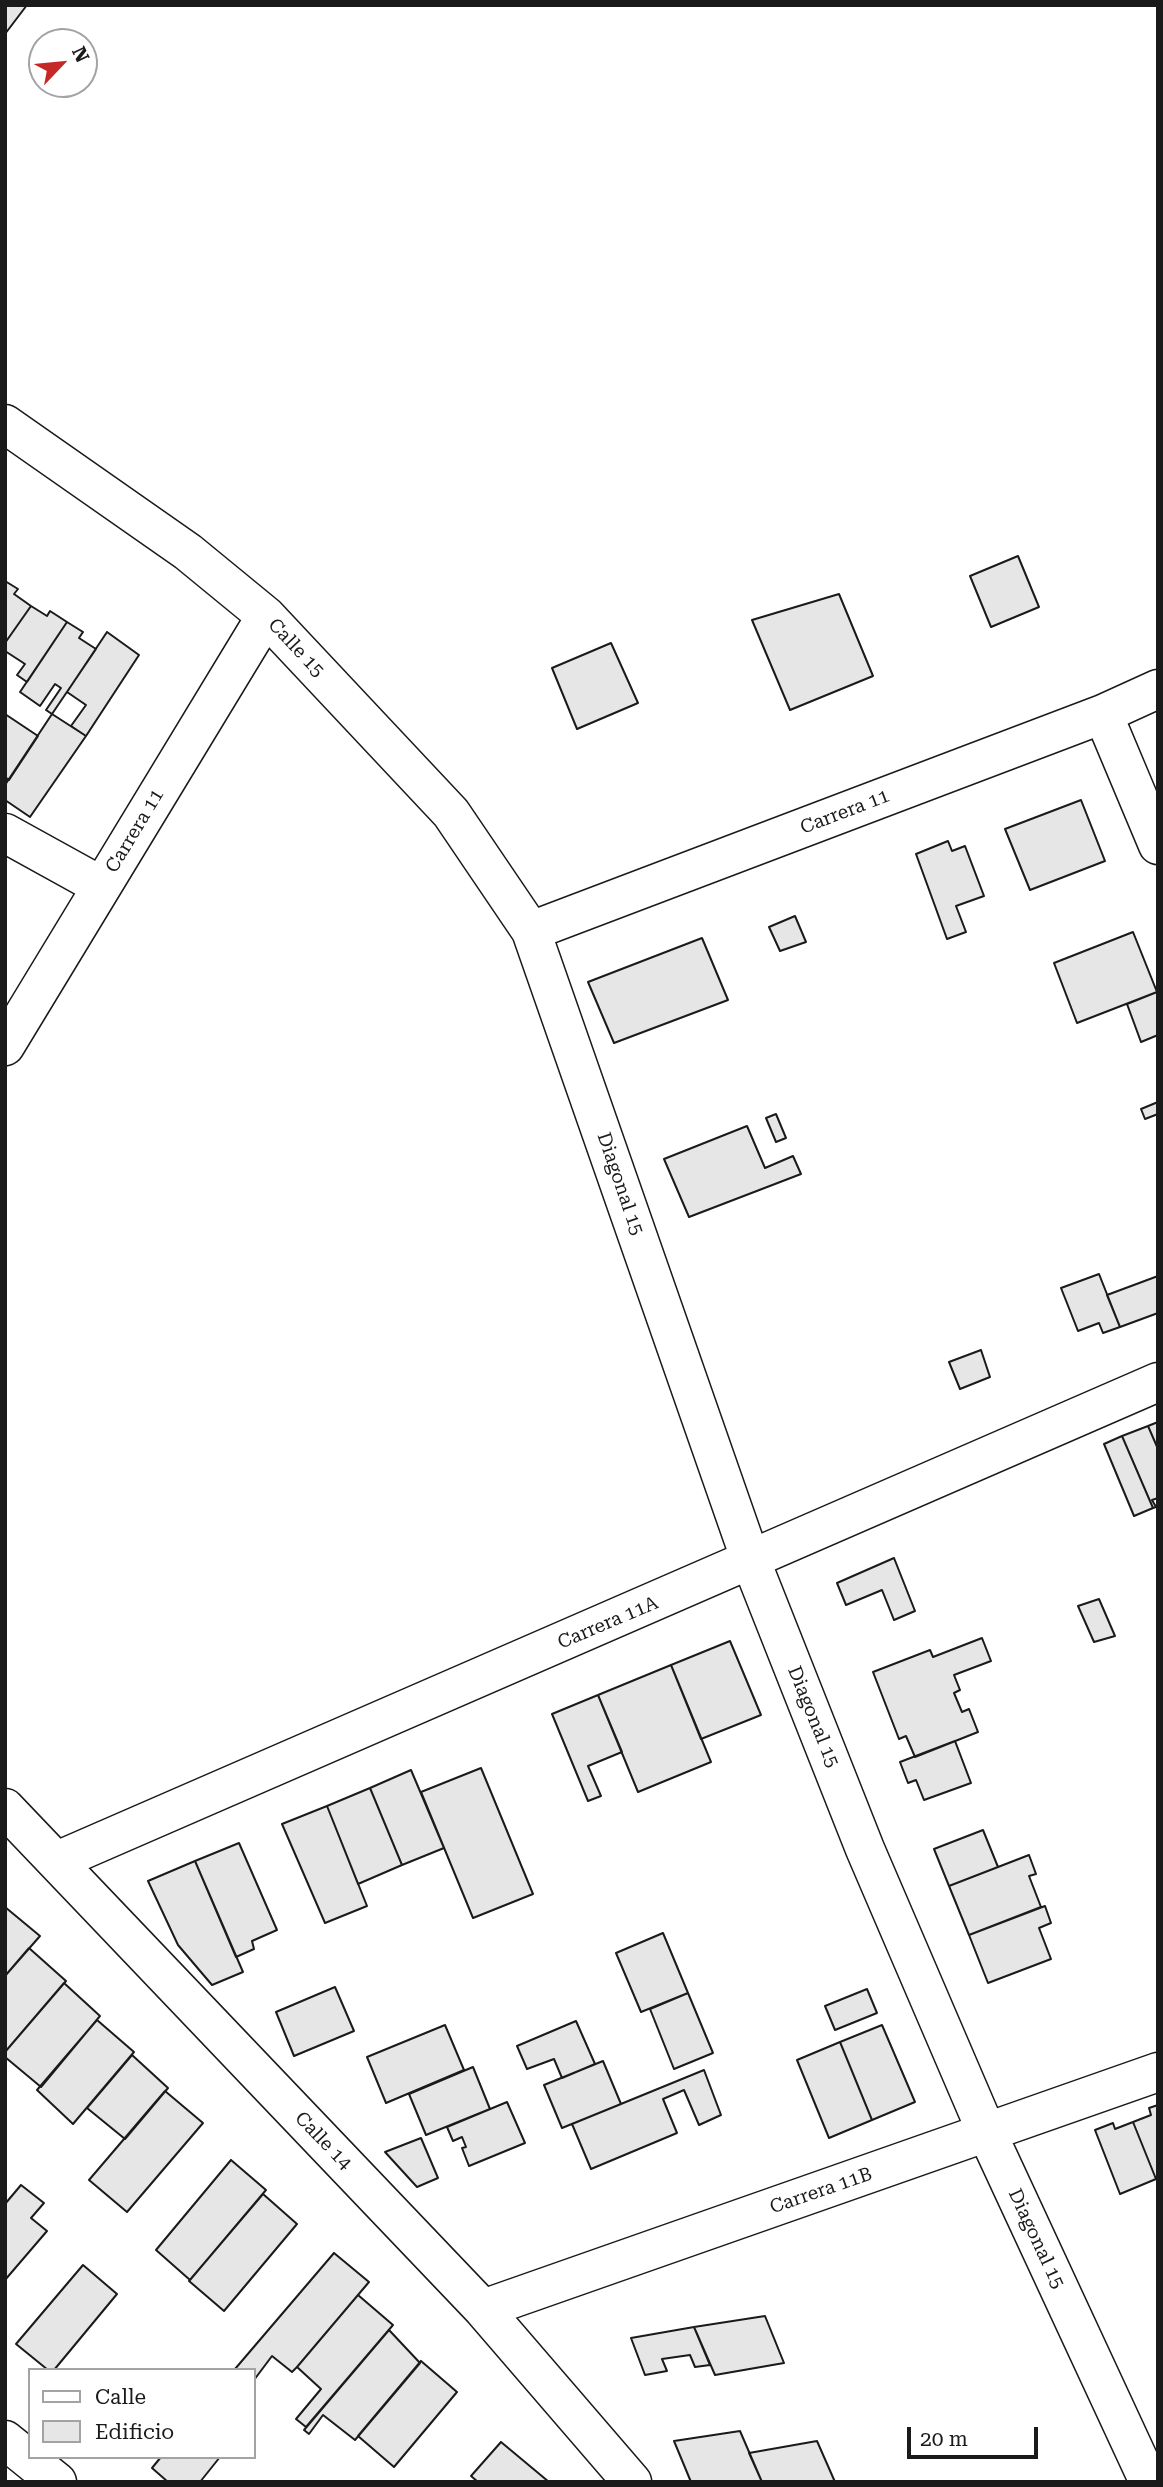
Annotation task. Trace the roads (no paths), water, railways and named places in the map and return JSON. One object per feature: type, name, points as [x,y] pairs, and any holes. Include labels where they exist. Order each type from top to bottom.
[{"type":"street","name":"Calle 15","points":[[5,424],[188,552],[266,616],[451,813],[531,931]]},
{"type":"street","name":"Carrera 11","points":[[5,1046],[266,616]]},
{"type":"street","name":"Carrera 11","points":[[531,931],[1103,714],[1158,689]]},
{"type":"street","points":[[1103,714],[1158,845]]},
{"type":"street","points":[[9,844],[101,886]]},
{"type":"street","name":"Diagonal 15","points":[[531,931],[751,1561],[865,1849],[986,2133],[1151,2482]]},
{"type":"street","name":"Carrera 11A","points":[[57,1861],[1158,1382]]},
{"type":"street","name":"Calle 14","points":[[5,1808],[483,2309],[632,2482]]},
{"type":"street","name":"Carrera 11B","points":[[483,2309],[1158,2071]]},
{"type":"street","points":[[5,2440],[28,2459]]},
{"type":"street","points":[[29,2459],[57,2482]]},
{"type":"street","points":[[1151,2482],[1158,2480]]}]
